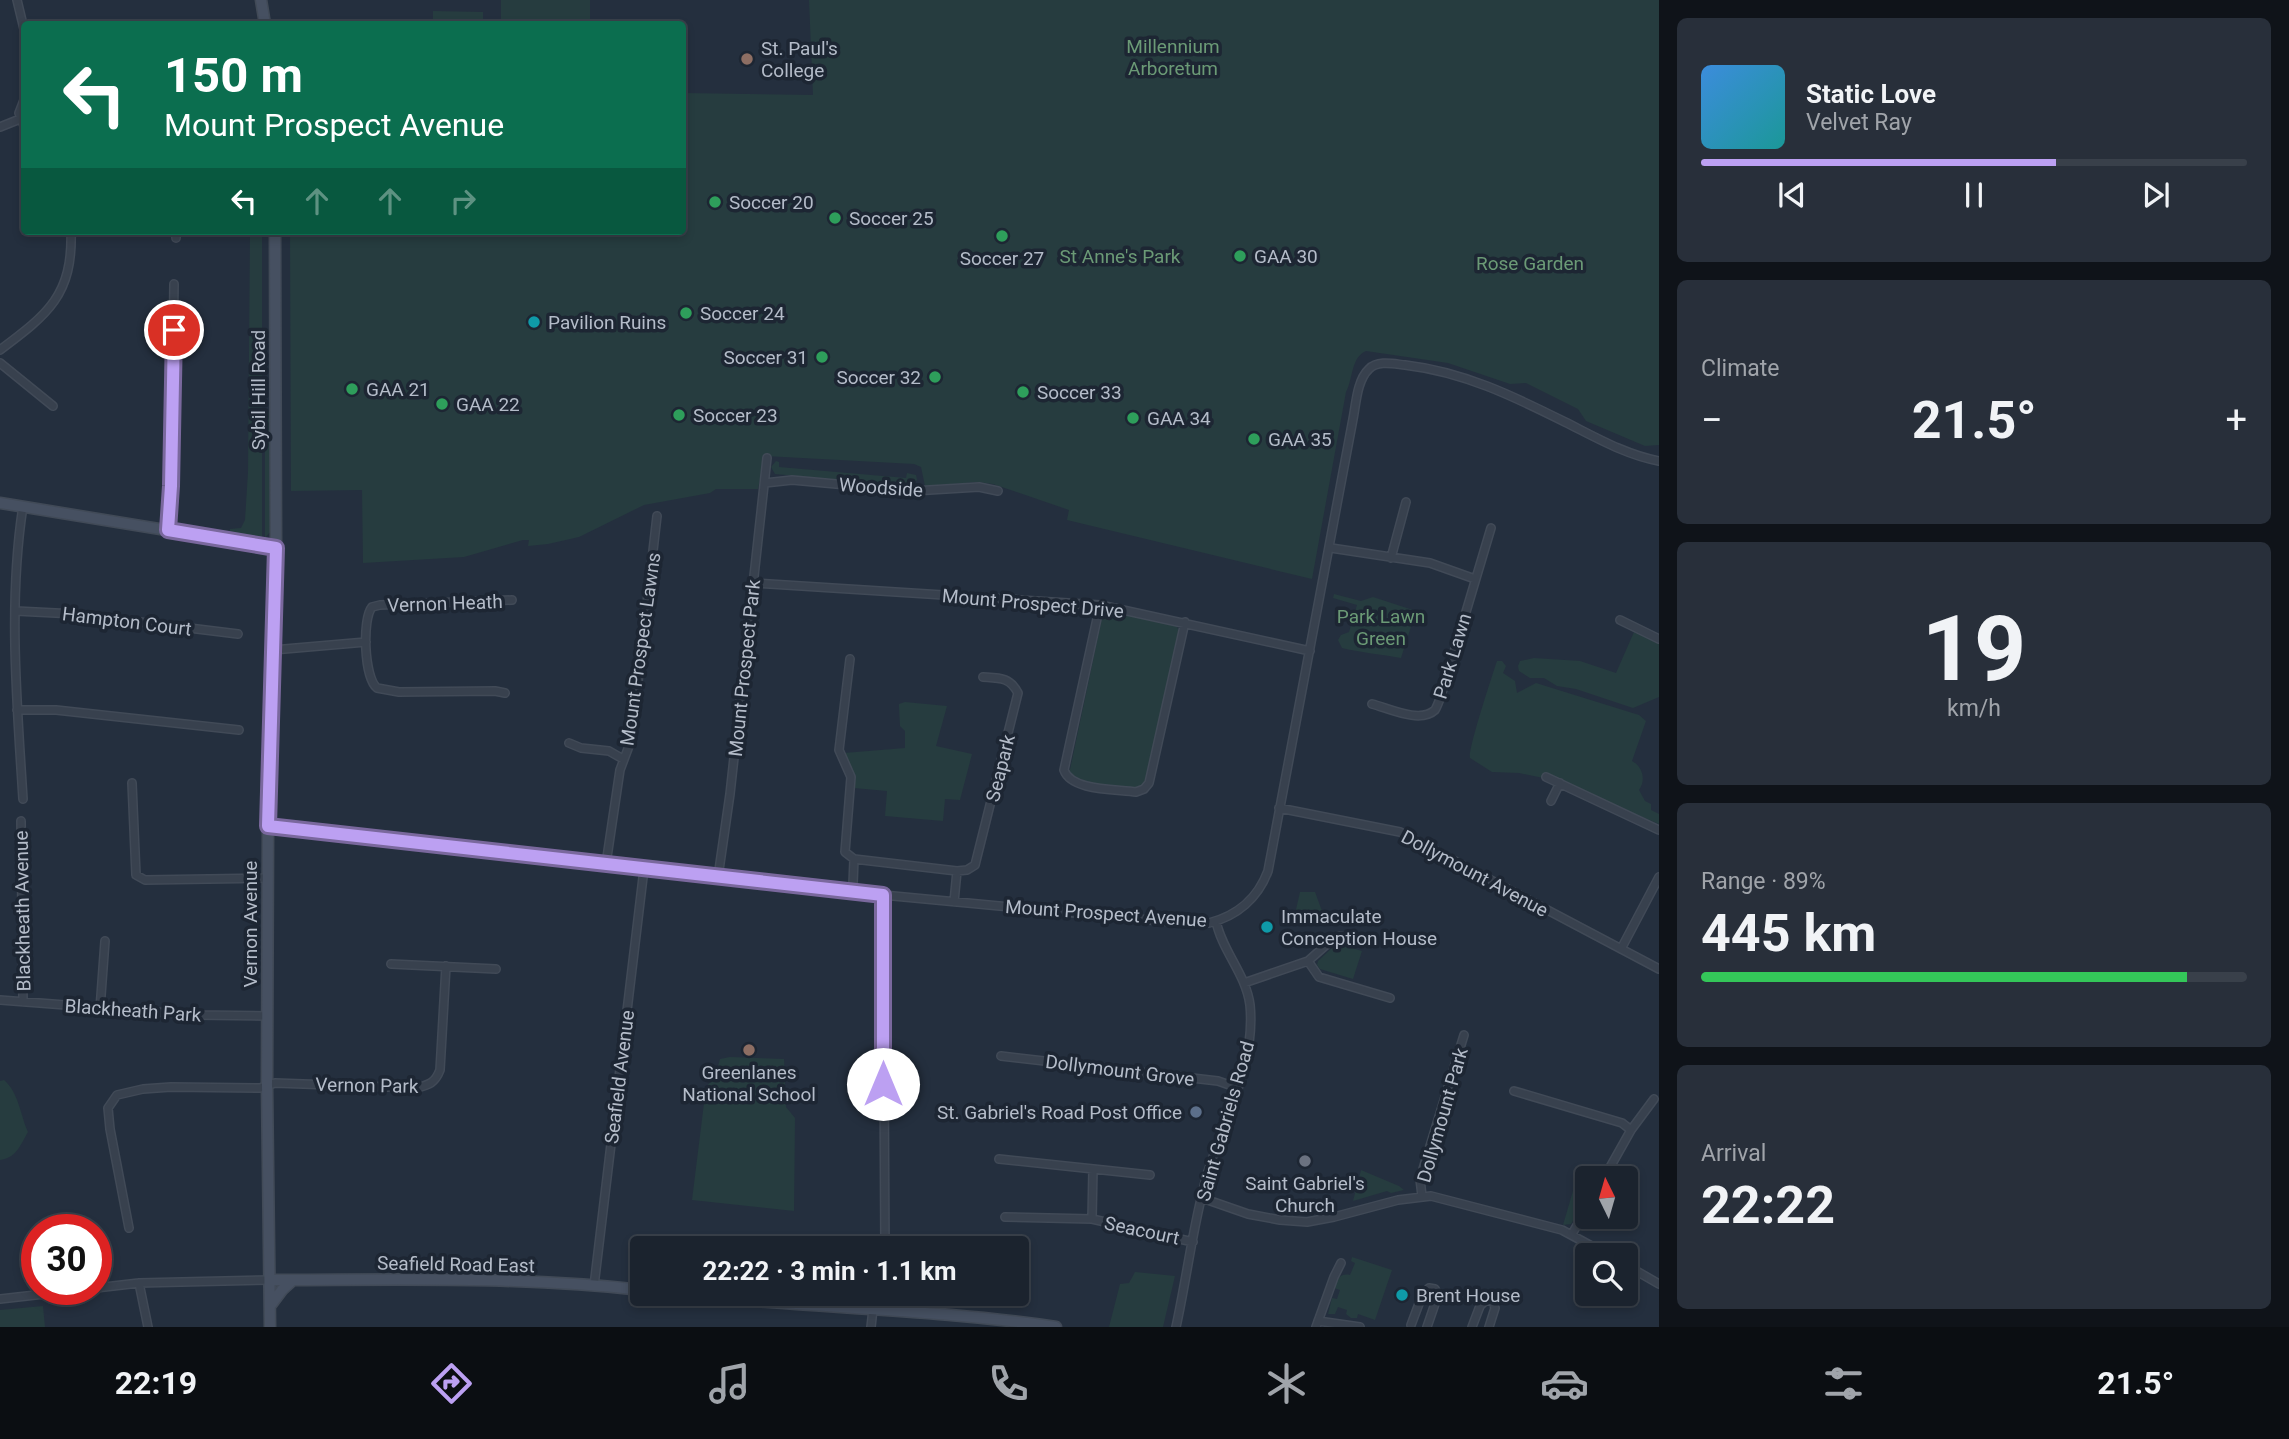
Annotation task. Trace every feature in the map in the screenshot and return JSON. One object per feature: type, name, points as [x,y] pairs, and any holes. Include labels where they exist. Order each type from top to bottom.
[{"type":"main road","points":[[261,0],[264,21]]},
{"type":"main road","name":"Sybil Hill Road","points":[[275,235],[276,548]]},
{"type":"main road","points":[[0,503],[276,548]]},
{"type":"main road","name":"Vernon Avenue","points":[[271,1327],[267,1086],[268,826],[276,548]]},
{"type":"main road","name":"Seafield Road East","points":[[270,1280],[429,1278],[630,1289]]},
{"type":"main road","points":[[270,1306],[293,1280]]},
{"type":"main road","points":[[815,1306],[878,1309],[1056,1327]]},
{"type":"street","points":[[17,0],[22,21]]},
{"type":"street","points":[[0,127],[21,123]]},
{"type":"street","points":[[0,350],[44,315],[55,302],[65,283],[71,262],[71,235]]},
{"type":"street","points":[[168,530],[174,284]]},
{"type":"street","points":[[0,363],[53,406]]},
{"type":"street","name":"Mount Prospect Avenue","points":[[268,826],[883,895],[1209,923],[1238,911],[1262,888],[1268,871],[1360,384],[1370,368],[1379,363],[1419,367],[1465,377],[1490,386],[1611,445],[1659,461]]},
{"type":"street","name":"Mount Prospect Park","points":[[718,877],[730,794],[767,458]]},
{"type":"street","name":"Woodside","points":[[765,483],[792,480],[920,491],[979,487],[998,491]]},
{"type":"street","points":[[1391,558],[1406,502]]},
{"type":"street","points":[[23,506],[16,611],[17,710],[23,799]]},
{"type":"street","name":"Mount Prospect Lawns","points":[[606,864],[623,759],[629,746],[634,716],[657,516]]},
{"type":"street","name":"Park Lawn","points":[[1372,704],[1416,716],[1435,710],[1491,528]]},
{"type":"street","points":[[1331,548],[1430,563],[1475,579]]},
{"type":"street","name":"Mount Prospect Drive","points":[[753,583],[1100,605],[1310,651]]},
{"type":"street","name":"Vernon Heath","points":[[505,693],[381,690],[373,685],[369,677],[366,642],[368,612],[372,607],[380,605],[512,600]]},
{"type":"street","points":[[1100,605],[1064,770],[1077,785],[1136,792],[1149,783],[1185,622]]},
{"type":"street","name":"Hampton Court","points":[[16,611],[75,614],[238,634]]},
{"type":"street","points":[[1620,620],[1659,639]]},
{"type":"street","points":[[273,650],[366,642]]},
{"type":"street","points":[[850,659],[839,750],[851,777],[845,852],[855,859],[957,871],[954,902]]},
{"type":"street","name":"Seapark","points":[[957,871],[967,870],[975,864],[1018,693],[1014,685],[1005,678],[983,677]]},
{"type":"street","points":[[17,710],[56,710],[239,730]]},
{"type":"street","points":[[569,743],[581,748],[609,751],[623,759]]},
{"type":"street","points":[[1546,777],[1659,830]]},
{"type":"street","points":[[132,783],[136,875],[145,880],[268,877]]},
{"type":"street","points":[[1551,801],[1560,783]]},
{"type":"street","name":"Dollymount Avenue","points":[[1279,808],[1400,832],[1659,969]]},
{"type":"street","name":"Blackheath Avenue","points":[[21,821],[23,1002]]},
{"type":"street","points":[[853,884],[855,859]]},
{"type":"street","name":"Seafield Avenue","points":[[594,1286],[644,869]]},
{"type":"street","points":[[1621,948],[1659,877]]},
{"type":"street","points":[[883,895],[885,1236]]},
{"type":"street","name":"Saint Gabriels Road","points":[[1176,1327],[1207,1176],[1238,1088],[1247,1057],[1251,1027],[1250,1004],[1244,983],[1220,938],[1216,921]]},
{"type":"street","points":[[1244,983],[1308,961],[1334,938],[1340,936],[1363,943]]},
{"type":"street","points":[[100,1009],[105,941]]},
{"type":"street","points":[[1308,961],[1319,976],[1390,998]]},
{"type":"street","points":[[391,964],[496,969]]},
{"type":"street","name":"Vernon Park","points":[[267,1086],[275,1083],[416,1088],[436,1080],[440,1070],[446,966]]},
{"type":"street","name":"Blackheath Park","points":[[0,1000],[196,1015],[267,1016]]},
{"type":"street","name":"Dollymount Park","points":[[1422,1196],[1420,1179],[1464,1035]]},
{"type":"street","name":"Dollymount Grove","points":[[1001,1056],[1218,1081],[1238,1088]]},
{"type":"street","points":[[130,1228],[110,1129],[108,1108],[117,1095],[162,1087],[267,1086]]},
{"type":"street","points":[[1514,1091],[1622,1123],[1631,1130]]},
{"type":"street","points":[[1611,1166],[1631,1130],[1654,1099]]},
{"type":"street","points":[[999,1159],[1150,1175]]},
{"type":"street","name":"Seacourt","points":[[1092,1220],[1093,1169]]},
{"type":"street","name":"Dollymount Park","points":[[1202,1198],[1248,1214],[1307,1222],[1422,1196],[1447,1199],[1573,1234],[1588,1243]]},
{"type":"street","name":"Seacourt","points":[[1004,1217],[1092,1220],[1193,1241]]},
{"type":"street","points":[[1573,1234],[1576,1229]]},
{"type":"street","points":[[1341,1264],[1317,1324],[1360,1327]]},
{"type":"street","points":[[1638,1272],[1659,1284]]},
{"type":"street","points":[[112,1286],[270,1280]]},
{"type":"street","points":[[139,1283],[148,1327]]},
{"type":"street","points":[[1412,1325],[1424,1290],[1432,1288],[1437,1292],[1437,1298],[1427,1327]]},
{"type":"street","points":[[0,1299],[21,1297]]},
{"type":"street","points":[[1472,1327],[1480,1306],[1486,1300],[1493,1302],[1495,1308],[1489,1327]]},
{"type":"street","points":[[871,1327],[879,1306]]},
{"type":"green space","points":[[501,0],[590,0],[590,21],[501,21]]},
{"type":"green space","name":"St Anne's Park","points":[[809,0],[1659,0],[1659,445],[1645,446],[1586,421],[1578,409],[1526,383],[1510,384],[1448,363],[1366,351],[1355,363],[1346,392],[1312,579],[1067,520],[1069,510],[993,484],[978,482],[925,486],[921,467],[914,464],[765,456],[758,489],[716,489],[710,493],[644,505],[579,537],[528,546],[529,540],[523,540],[464,557],[363,563],[362,490],[291,491],[290,235],[686,235],[686,93],[813,95]]},
{"type":"green space","points":[[433,11],[483,12],[483,21],[433,21]]},
{"type":"green space","points":[[250,235],[262,235],[262,538],[229,533],[230,529],[241,528],[245,520],[248,472]]},
{"type":"green space","points":[[269,410],[270,532],[265,538],[265,420]]},
{"type":"green space","points":[[776,461],[779,462],[779,467],[906,478],[907,473],[916,475],[917,480],[910,486],[775,474],[771,467]]},
{"type":"green space","name":"Park Lawn Green","points":[[1334,594],[1361,601],[1373,597],[1416,611],[1401,658],[1342,648],[1338,640],[1341,635],[1349,632],[1357,605],[1333,598]]},
{"type":"green space","points":[[1107,612],[1176,625],[1179,631],[1145,783],[1136,788],[1078,783],[1069,774],[1102,618]]},
{"type":"green space","points":[[1634,632],[1659,644],[1659,697],[1633,708],[1576,689],[1557,686],[1544,678],[1530,678],[1519,671],[1520,661],[1534,658],[1580,661],[1616,673]]},
{"type":"green space","points":[[1497,661],[1502,661],[1506,666],[1503,673],[1515,681],[1517,693],[1536,683],[1639,715],[1646,721],[1632,761],[1642,774],[1639,790],[1645,801],[1651,804],[1651,810],[1659,814],[1659,824],[1553,780],[1519,773],[1492,772],[1470,758],[1476,727]]},
{"type":"green space","points":[[905,702],[947,706],[936,746],[972,754],[960,800],[945,799],[943,821],[885,816],[887,791],[854,788],[853,775],[844,753],[905,748],[905,731],[900,726],[899,704]]},
{"type":"green space","points":[[1300,892],[1315,892],[1322,911],[1318,922],[1295,914]]},
{"type":"green space","points":[[1339,944],[1362,951],[1353,979],[1320,969],[1317,965],[1318,961]]},
{"type":"green space","name":"Greenlanes National School","points":[[720,1059],[784,1059],[786,1107],[795,1118],[794,1211],[692,1200],[706,1087],[715,1077]]},
{"type":"green space","points":[[4,1080],[16,1097],[28,1132],[14,1154],[0,1160],[0,1081]]},
{"type":"green space","points":[[1361,1170],[1404,1190],[1391,1193],[1387,1191],[1353,1201]]},
{"type":"green space","points":[[1575,1184],[1575,1218],[1571,1224],[1563,1225]]},
{"type":"green space","points":[[1352,1257],[1392,1270],[1375,1320],[1358,1314],[1357,1318],[1351,1318],[1346,1314],[1347,1310],[1338,1307],[1335,1314],[1328,1314],[1332,1298],[1337,1299],[1340,1290],[1334,1288],[1338,1279],[1350,1275],[1355,1263],[1351,1261]]},
{"type":"green space","points":[[1135,1272],[1175,1276],[1163,1327],[1109,1327],[1120,1284],[1129,1283]]},
{"type":"green space","points":[[43,1306],[45,1327],[0,1327],[0,1310]]},
{"type":"place","name":"St. Paul's College","points":[[747,59]]},
{"type":"place","name":"Soccer 20","points":[[715,202]]},
{"type":"place","name":"Soccer 25","points":[[835,218]]},
{"type":"place","name":"Soccer 27","points":[[1002,236]]},
{"type":"place","name":"GAA 30","points":[[1240,256]]},
{"type":"place","name":"Soccer 24","points":[[686,313]]},
{"type":"place","name":"Pavilion Ruins","points":[[534,322]]},
{"type":"place","name":"Soccer 31","points":[[822,357]]},
{"type":"place","name":"Soccer 32","points":[[935,377]]},
{"type":"place","name":"GAA 21","points":[[352,389]]},
{"type":"place","name":"Soccer 33","points":[[1023,392]]},
{"type":"place","name":"GAA 22","points":[[442,404]]},
{"type":"place","name":"Soccer 23","points":[[679,415]]},
{"type":"place","name":"GAA 34","points":[[1133,418]]},
{"type":"place","name":"GAA 35","points":[[1254,439]]},
{"type":"place","name":"Immaculate Conception House","points":[[1267,927]]},
{"type":"place","name":"Greenlanes National School","points":[[749,1050]]},
{"type":"place","name":"St. Gabriel's Road Post Office","points":[[1196,1112]]},
{"type":"place","name":"Saint Gabriel's Church","points":[[1305,1161]]},
{"type":"place","name":"Brent House","points":[[1402,1295]]},
{"type":"route","points":[[174,330],[168,530],[276,548],[268,826],[883,895],[883,1084]]},
{"type":"park label","name":"Millennium Arboretum","points":[[1173,57]]},
{"type":"park label","name":"Rose Garden","points":[[1530,263]]}]
